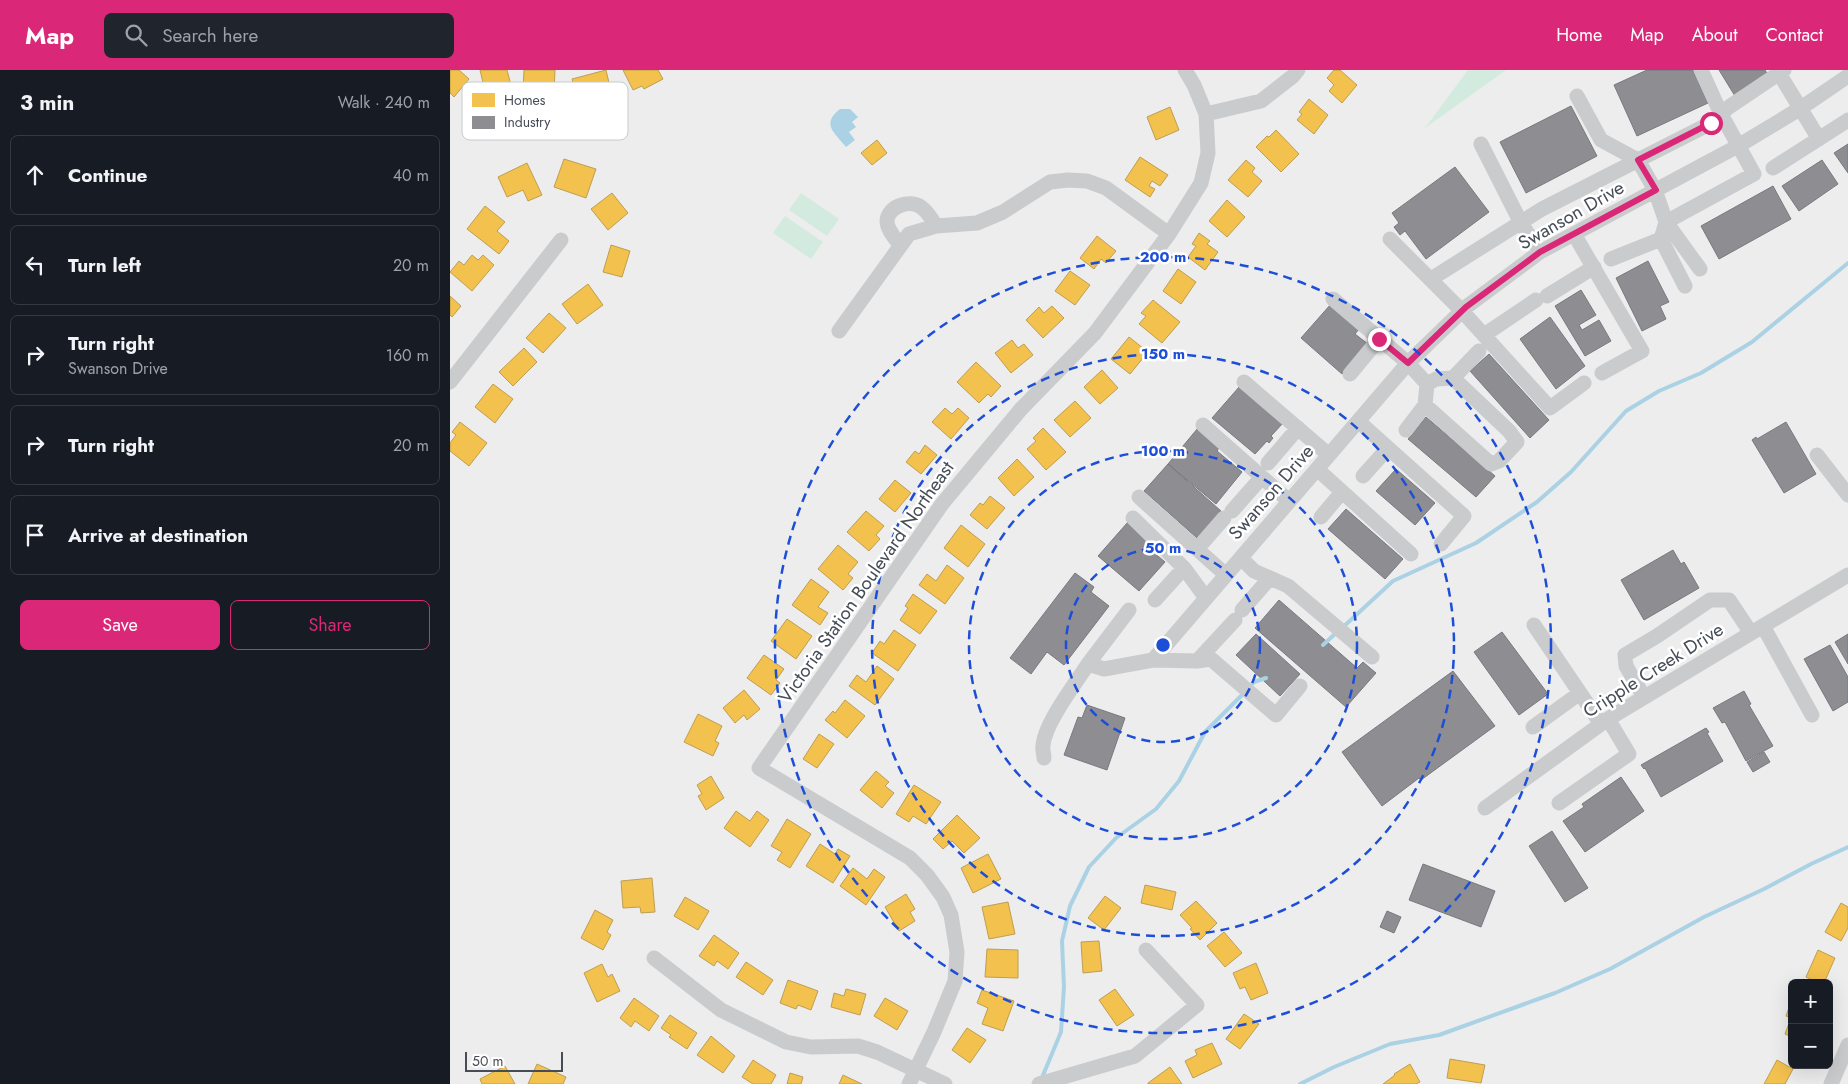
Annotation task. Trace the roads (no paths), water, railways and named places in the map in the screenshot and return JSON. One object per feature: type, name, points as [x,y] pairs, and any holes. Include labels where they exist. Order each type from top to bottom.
[{"type":"street","name":"Victoria Station Boulevard Northeast","points":[[912,1078],[955,982],[955,943],[951,915],[943,897],[927,875],[910,858],[759,768],[942,504],[1021,409],[1095,333],[1169,234],[1201,183],[1208,153],[1206,114],[1185,70]]},
{"type":"street","points":[[1206,114],[1261,101],[1298,70]]},
{"type":"street","points":[[1685,286],[1661,238],[1666,222],[1754,174],[1721,114],[1701,70]]},
{"type":"street","points":[[1431,279],[1542,209],[1711,123],[1780,71],[1819,139]]},
{"type":"street","name":"Swanson Drive","points":[[1153,660],[1408,363],[1462,311],[1540,252],[1738,146],[1801,108],[1847,73]]},
{"type":"street","points":[[1577,96],[1601,140],[1638,160],[1656,190],[1666,222],[1700,269]]},
{"type":"street","points":[[1773,168],[1848,120]]},
{"type":"street","points":[[1480,144],[1521,223],[1540,252]]},
{"type":"street","points":[[839,331],[909,234],[936,226],[976,223],[1003,212],[1050,182],[1068,180],[1087,181],[1106,188],[1169,234]]},
{"type":"street","points":[[900,245],[887,222],[890,214],[896,208],[904,204],[919,206],[929,215],[936,226]]},
{"type":"street","points":[[1574,234],[1642,351],[1602,373]]},
{"type":"street","points":[[1611,259],[1661,238]]},
{"type":"street","points":[[1390,239],[1462,311],[1550,408],[1584,383]]},
{"type":"street","points":[[450,382],[561,240]]},
{"type":"street","points":[[1484,335],[1541,298],[1594,267]]},
{"type":"street","points":[[1333,299],[1408,363],[1426,384],[1425,405],[1406,430]]},
{"type":"street","points":[[1350,374],[1379,339]]},
{"type":"street","points":[[1426,384],[1436,379],[1453,378],[1479,351]]},
{"type":"street","points":[[1425,405],[1491,464],[1499,461],[1517,442],[1453,378]]},
{"type":"street","points":[[1244,382],[1329,455]]},
{"type":"street","points":[[1358,421],[1464,516],[1441,544]]},
{"type":"street","points":[[1203,425],[1290,501]]},
{"type":"street","points":[[1268,463],[1298,428]]},
{"type":"street","points":[[1363,476],[1388,448]]},
{"type":"street","points":[[1817,455],[1848,495]]},
{"type":"street","points":[[1317,469],[1411,554]]},
{"type":"street","points":[[1197,549],[1262,477]]},
{"type":"street","points":[[1321,517],[1342,492]]},
{"type":"street","points":[[1139,497],[1226,575]]},
{"type":"street","points":[[1133,518],[1184,568],[1206,598]]},
{"type":"street","points":[[1241,558],[1254,571],[1288,586],[1372,657]]},
{"type":"street","points":[[1156,600],[1184,568]]},
{"type":"street","name":"Cripple Creek Drive","points":[[1486,808],[1605,722],[1848,575]]},
{"type":"street","points":[[1197,661],[1269,579]]},
{"type":"street","points":[[1644,697],[1626,666],[1625,654],[1657,636],[1710,600],[1730,600],[1757,630],[1812,715]]},
{"type":"street","points":[[1044,758],[1042,747],[1056,716],[1088,664],[1130,610]]},
{"type":"street","points":[[1534,625],[1580,693],[1629,754],[1559,803]]},
{"type":"street","points":[[1088,664],[1104,669],[1153,660],[1197,661],[1210,659],[1276,714],[1300,686]]},
{"type":"street","points":[[1533,728],[1580,693]]},
{"type":"street","points":[[1039,1084],[1135,1056],[1197,1005],[1146,950]]},
{"type":"street","points":[[654,958],[720,1010],[786,1042],[811,1047],[858,1046],[877,1052],[912,1078],[944,1084]]},
{"type":"street","points":[[1831,1084],[1848,1045]]},
{"type":"water","points":[[840,109],[850,109],[858,117],[852,122],[856,127],[849,132],[855,140],[846,147],[830,124],[834,114]]},
{"type":"waterway","points":[[1342,628],[1393,581],[1476,543],[1537,502],[1571,472],[1626,411],[1659,391],[1701,373],[1752,342],[1848,263]]},
{"type":"waterway","points":[[1323,645],[1336,633]]},
{"type":"waterway","points":[[1248,688],[1254,682],[1266,678]]},
{"type":"waterway","points":[[1041,1080],[1061,1032],[1064,987],[1062,941],[1070,906],[1089,867],[1116,838],[1156,809],[1179,781],[1205,732],[1244,693]]},
{"type":"waterway","points":[[1300,1084],[1334,1067],[1390,1044],[1439,1035],[1555,993],[1610,969],[1704,917],[1848,847]]}]
